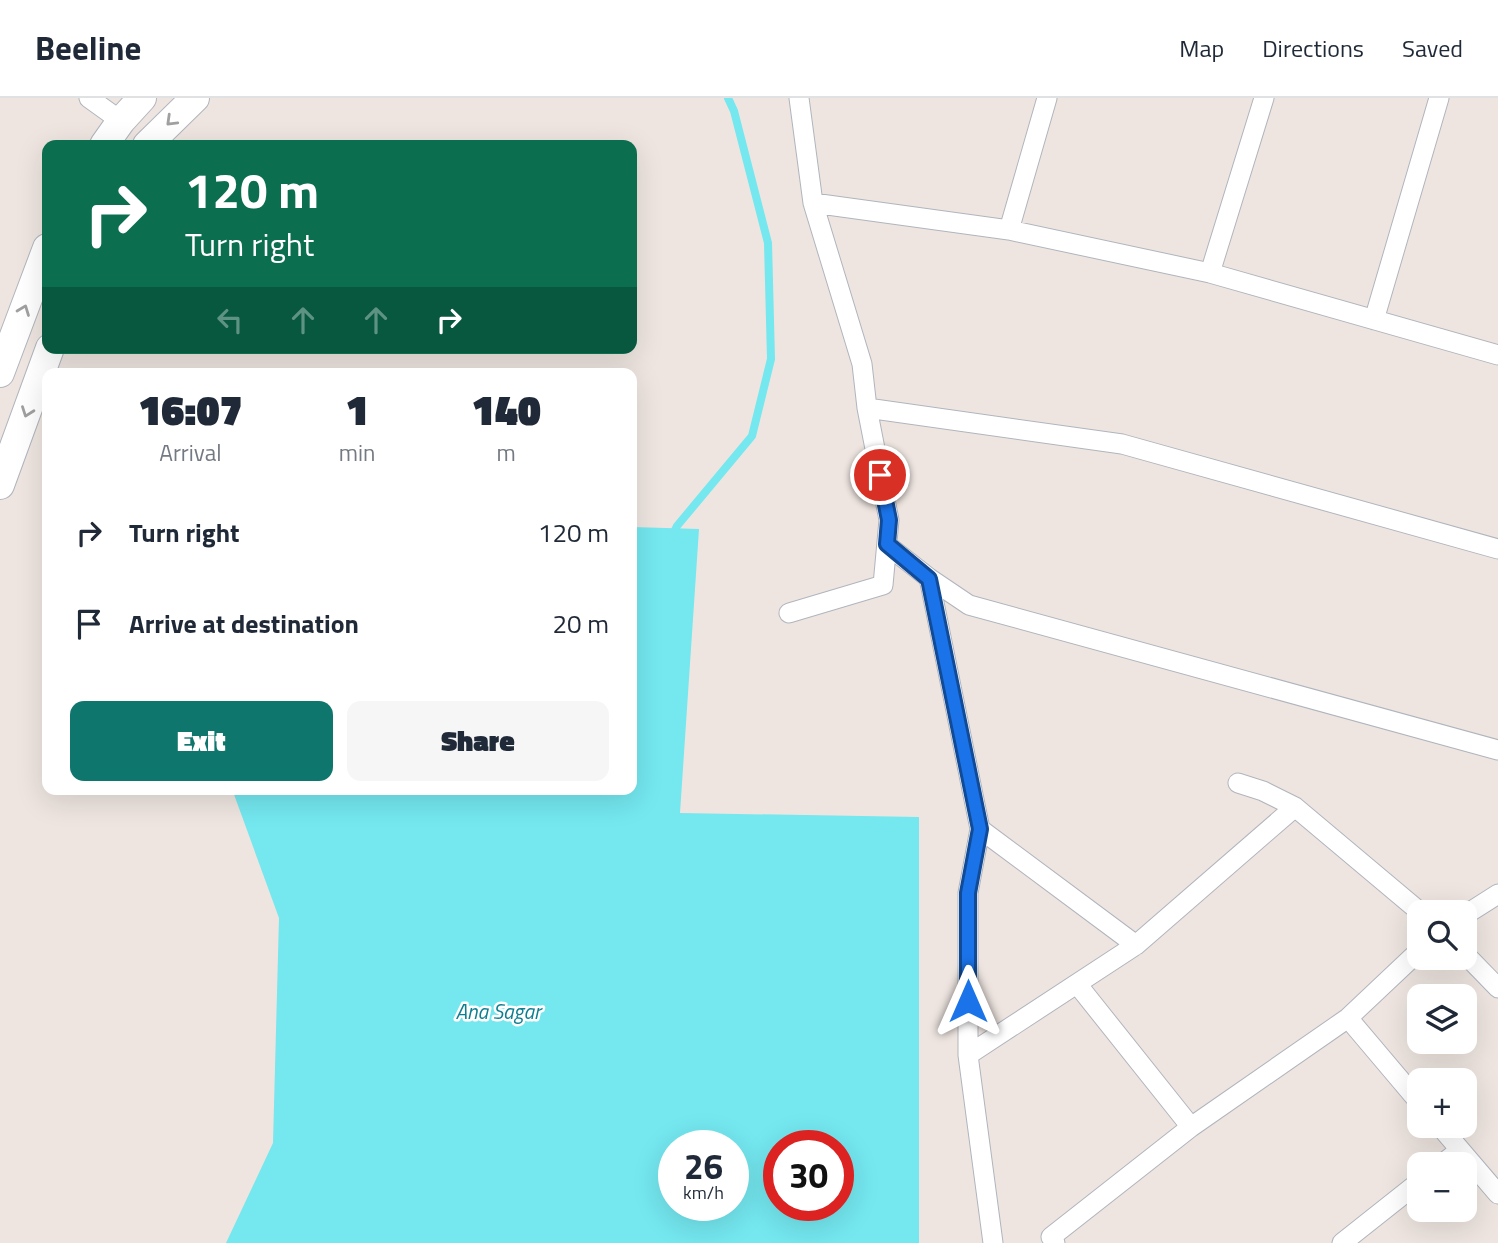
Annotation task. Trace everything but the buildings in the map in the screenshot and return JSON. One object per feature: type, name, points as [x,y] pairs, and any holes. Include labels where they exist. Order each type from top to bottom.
[{"type":"street","points":[[89,98],[121,121]]},
{"type":"street","points":[[107,140],[142,98]]},
{"type":"street","points":[[153,140],[195,98]]},
{"type":"street","points":[[789,613],[883,585],[889,520],[867,408],[862,364],[813,203],[799,98]]},
{"type":"street","points":[[1009,230],[1047,98]]},
{"type":"street","points":[[1210,273],[1264,98]]},
{"type":"street","points":[[1374,320],[1439,98]]},
{"type":"street","points":[[813,203],[1009,230],[1210,273],[1498,355]]},
{"type":"street","points":[[0,373],[42,261]]},
{"type":"street","points":[[0,485],[42,370]]},
{"type":"street","points":[[867,408],[1122,444],[1498,549]]},
{"type":"street","points":[[887,544],[929,579],[969,605],[1498,750]]},
{"type":"street","points":[[929,579],[980,829],[968,893],[968,1055],[993,1243]]},
{"type":"street","points":[[1238,783],[1295,807],[1407,901]]},
{"type":"street","points":[[968,1055],[1136,945],[1295,807]]},
{"type":"street","points":[[980,829],[1136,945]]},
{"type":"street","points":[[1477,907],[1498,894]]},
{"type":"street","points":[[1050,1241],[1191,1127],[1348,1017],[1407,962]]},
{"type":"street","points":[[1477,966],[1498,988]]},
{"type":"street","points":[[1077,984],[1191,1127]]},
{"type":"street","points":[[1348,1017],[1407,1088]]},
{"type":"street","points":[[1450,1138],[1498,1194]]},
{"type":"street","points":[[1342,1243],[1407,1192]]},
{"type":"water","name":"Ana Sagar","points":[[637,527],[699,529],[680,813],[919,817],[919,1243],[226,1243],[273,1143],[279,918],[234,795],[637,795]]},
{"type":"waterway","points":[[671,538],[677,526],[752,436],[771,359],[768,243],[734,111],[728,98]]},
{"type":"route","points":[[880,475],[889,520],[887,544],[929,579],[980,829],[968,893],[968,1001]]}]
